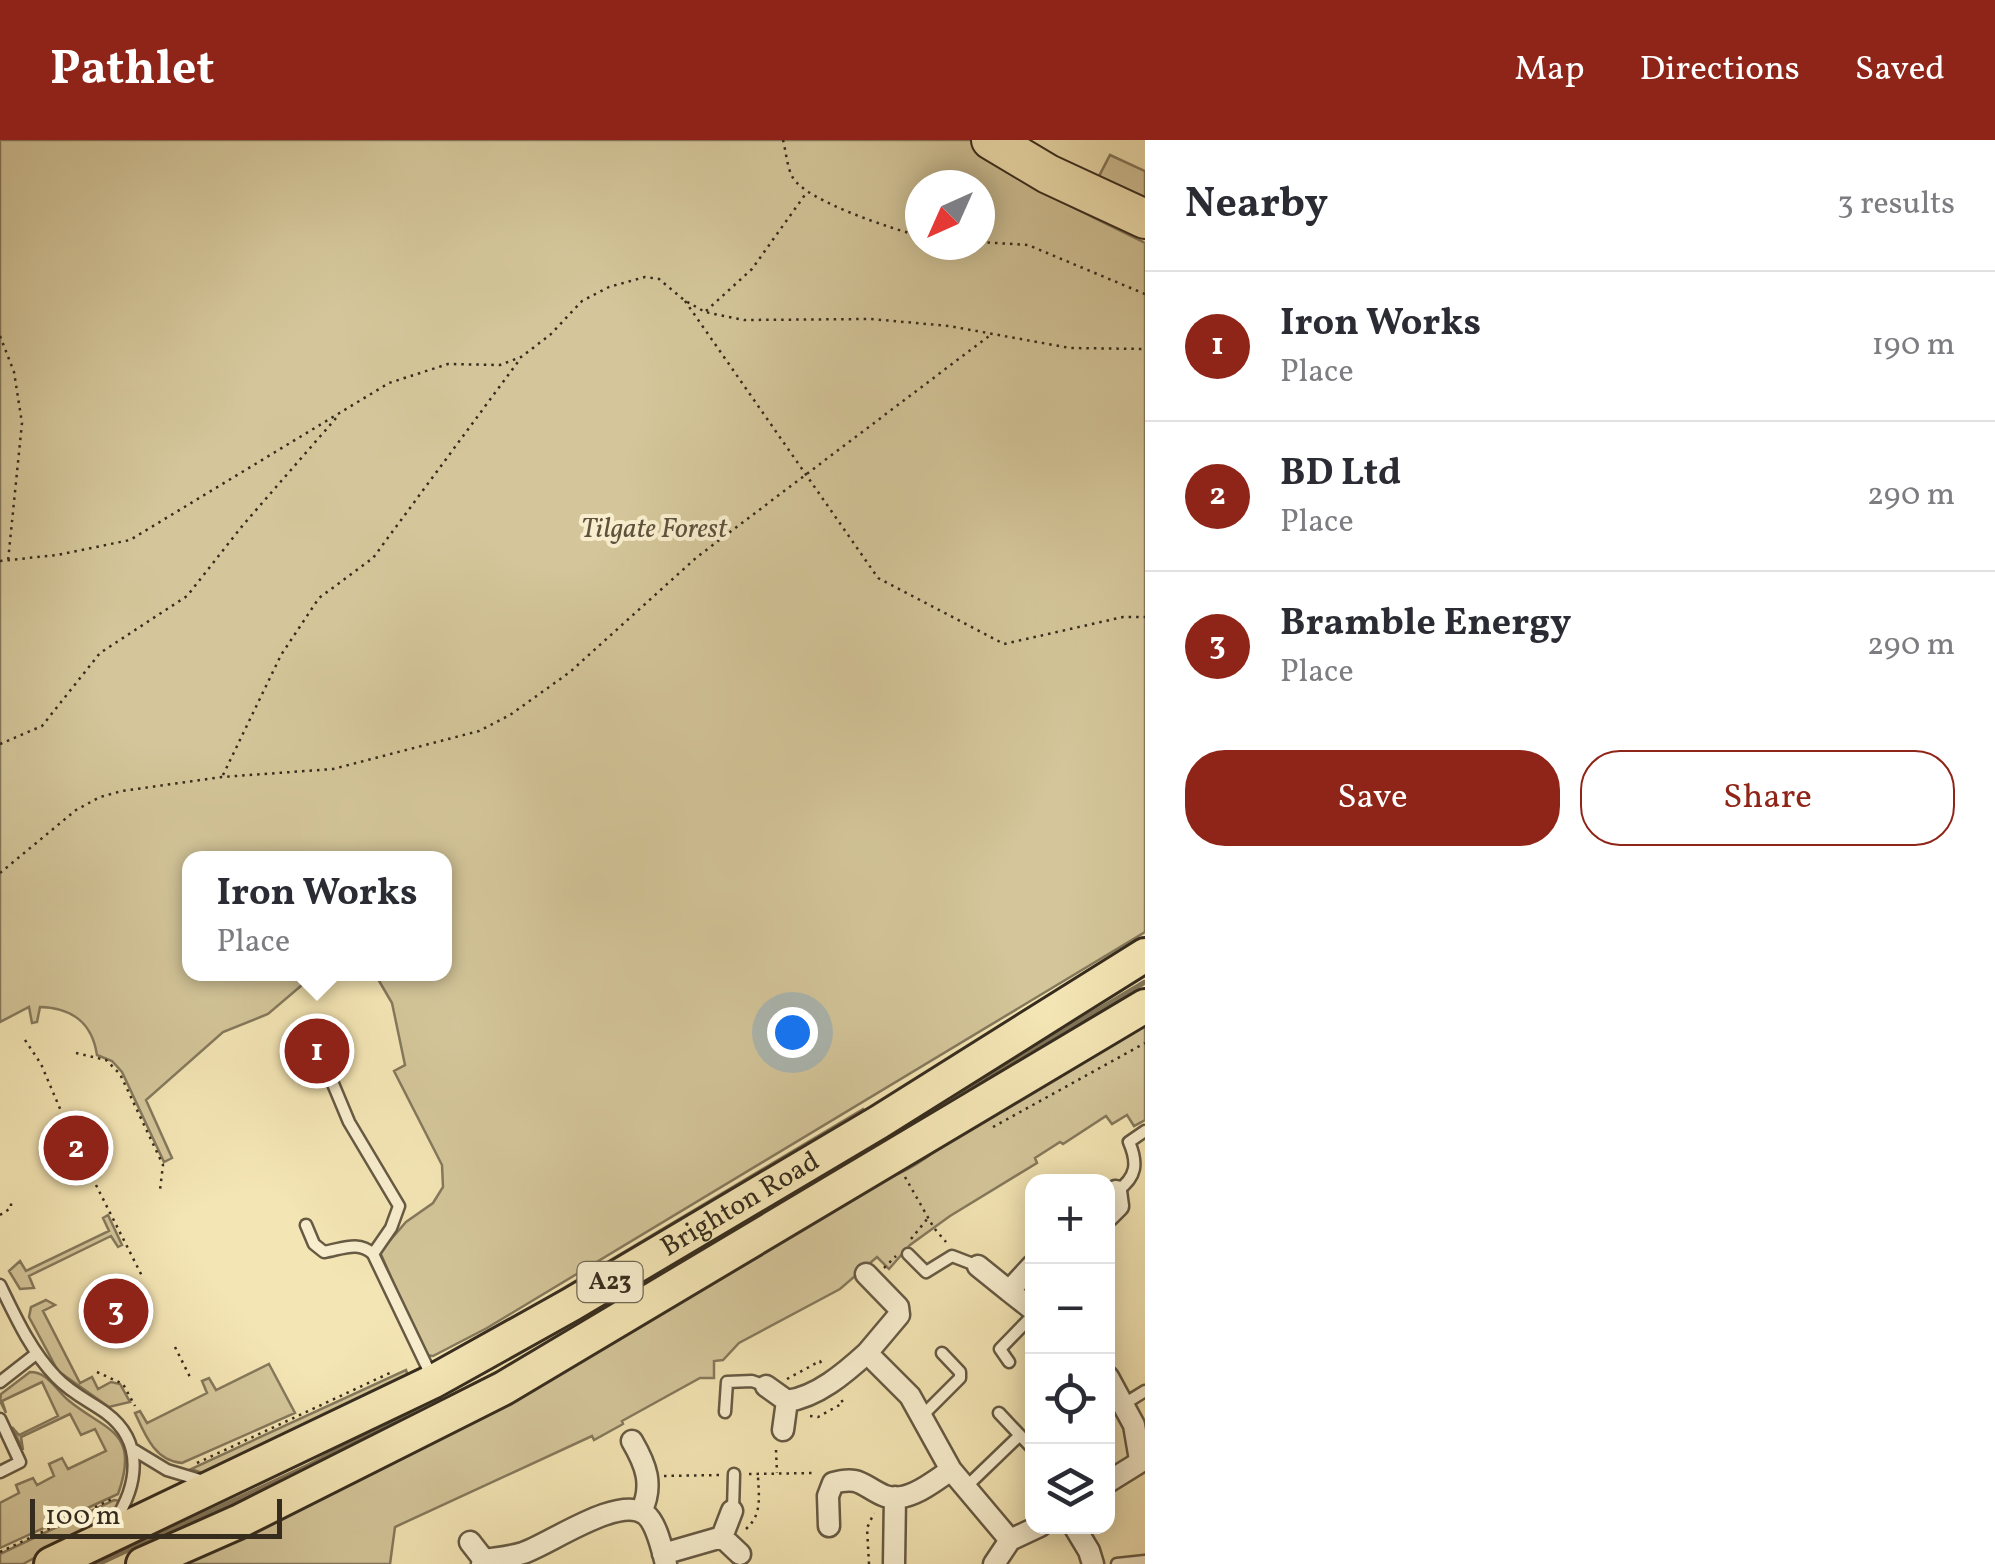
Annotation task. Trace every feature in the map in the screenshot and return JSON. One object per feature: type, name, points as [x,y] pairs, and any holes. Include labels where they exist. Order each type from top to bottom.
[{"type":"highway","points":[[991,140],[1062,182],[1145,219]]},
{"type":"main road","name":"Brighton Road","points":[[50,1564],[218,1485],[429,1372],[572,1304],[780,1182],[1145,955]]},
{"type":"main road","name":"Brighton Road","points":[[144,1564],[504,1388],[1145,1006]]},
{"type":"street","points":[[1115,1209],[1116,1191]]},
{"type":"street","points":[[978,1266],[1025,1306]]},
{"type":"street","points":[[766,1386],[787,1401],[798,1400],[867,1354],[899,1316],[898,1306],[866,1274]]},
{"type":"street","points":[[1009,1291],[1025,1274]]},
{"type":"street","points":[[867,1354],[910,1396],[952,1470],[1010,1540]]},
{"type":"street","points":[[1115,1389],[1138,1436],[1143,1460],[1115,1478]]},
{"type":"street","points":[[783,1430],[787,1401]]},
{"type":"street","points":[[632,1441],[648,1477],[641,1512]]},
{"type":"street","points":[[829,1526],[828,1496],[833,1483],[859,1480],[890,1496],[916,1492],[952,1470]]},
{"type":"street","points":[[890,1496],[894,1564]]},
{"type":"street","points":[[470,1542],[483,1562],[523,1553],[594,1518],[631,1510],[641,1512],[652,1522],[664,1559],[722,1537],[732,1512]]},
{"type":"street","points":[[994,1564],[1010,1540],[1025,1533]]},
{"type":"street","points":[[1079,1534],[1093,1564]]},
{"type":"street","points":[[722,1537],[743,1559]]},
{"type":"lane","points":[[331,1079],[349,1122],[398,1206],[391,1228],[373,1254]]},
{"type":"lane","points":[[1116,1191],[1132,1178],[1134,1153],[1130,1142],[1145,1130]]},
{"type":"lane","points":[[306,1226],[314,1244],[324,1252],[358,1245],[373,1254],[429,1372]]},
{"type":"lane","points":[[908,1254],[929,1272],[952,1256],[978,1266]]},
{"type":"lane","points":[[0,1285],[36,1354],[67,1388],[120,1426],[134,1450],[135,1473],[125,1505],[102,1540]]},
{"type":"lane","points":[[1008,1362],[1000,1349],[1025,1320]]},
{"type":"lane","points":[[923,1415],[960,1378],[960,1372],[942,1353]]},
{"type":"lane","points":[[0,1382],[36,1354]]},
{"type":"lane","points":[[725,1412],[727,1382],[752,1381],[766,1386]]},
{"type":"lane","points":[[1124,1404],[1145,1391]]},
{"type":"lane","points":[[998,1413],[1028,1444]]},
{"type":"lane","points":[[0,1419],[20,1462],[0,1472]]},
{"type":"lane","points":[[966,1488],[1020,1435]]},
{"type":"lane","points":[[134,1450],[174,1473],[218,1485]]},
{"type":"lane","points":[[732,1512],[734,1474]]},
{"type":"lane","points":[[1116,1564],[1145,1561]]},
{"type":"path","points":[[783,140],[792,177],[807,192],[905,232]]},
{"type":"path","points":[[705,312],[752,269],[807,192]]},
{"type":"path","points":[[995,243],[1028,245],[1145,294]]},
{"type":"path","points":[[222,777],[281,655],[318,598],[373,558],[521,358],[582,301],[609,286],[645,277],[659,279],[705,312],[744,320],[870,319],[949,326],[1070,348],[1145,349]]},
{"type":"path","points":[[684,300],[878,578],[1004,644],[1123,617],[1145,617]]},
{"type":"path","points":[[0,874],[76,810],[122,790],[332,769],[479,731],[570,672],[697,557],[990,335]]},
{"type":"path","points":[[0,336],[14,372],[22,423],[8,562],[0,568]]},
{"type":"path","points":[[0,562],[130,540],[389,382],[448,364],[500,365],[521,358]]},
{"type":"path","points":[[0,744],[42,726],[100,653],[187,596],[341,412]]},
{"type":"path","points":[[25,1040],[41,1064],[61,1111]]},
{"type":"path","points":[[994,1126],[1145,1043]]},
{"type":"path","points":[[76,1054],[106,1060],[120,1074],[162,1165],[160,1190]]},
{"type":"path","points":[[903,1174],[952,1256]]},
{"type":"path","points":[[96,1184],[142,1276]]},
{"type":"path","points":[[0,1214],[11,1208],[11,1200]]},
{"type":"path","points":[[176,1347],[191,1379]]},
{"type":"path","points":[[174,1473],[413,1362],[429,1372]]},
{"type":"path","points":[[97,1372],[120,1381],[135,1406]]},
{"type":"path","points":[[648,1477],[826,1473],[840,1481]]},
{"type":"path","points":[[0,1552],[130,1490]]},
{"type":"path","points":[[868,1564],[868,1520],[890,1496]]},
{"type":"green space","name":"Tilgate Forest","points":[[0,140],[970,140],[1058,200],[1145,243],[1145,932],[487,1328],[433,1356],[425,1355],[380,1252],[406,1222],[433,1203],[443,1187],[442,1165],[394,1071],[405,1065],[392,1003],[379,981],[452,981],[452,851],[182,851],[182,981],[307,981],[268,1014],[223,1032],[146,1100],[172,1158],[164,1162],[122,1072],[112,1061],[97,1055],[90,1034],[79,1019],[62,1010],[40,1007],[37,1022],[32,1023],[29,1007],[0,1022]]},
{"type":"green space","points":[[1110,155],[1145,171],[1145,205],[1096,182]]},
{"type":"green space","points":[[1145,1016],[1145,1120],[1134,1126],[1127,1115],[1112,1124],[1106,1116],[950,1216],[910,1245],[889,1269],[877,1257],[840,1289],[739,1343],[723,1360],[714,1361],[714,1378],[700,1378],[594,1440],[592,1436],[395,1527],[390,1564],[162,1564],[454,1431],[868,1182],[891,1177],[915,1165],[953,1132]]},
{"type":"green space","points":[[863,1109],[869,1116],[482,1337]]},
{"type":"green space","points":[[108,1215],[122,1245],[118,1247],[111,1236],[29,1276],[34,1288],[20,1289],[9,1271],[20,1261],[26,1271],[109,1231],[103,1218]]},
{"type":"green space","points":[[46,1300],[55,1305],[43,1311],[80,1383],[92,1377],[98,1389],[111,1382],[120,1384],[130,1402],[109,1407],[58,1371],[29,1317],[31,1307]]},
{"type":"green space","points":[[269,1364],[295,1413],[182,1463],[158,1452],[147,1438],[135,1413],[140,1411],[147,1423],[207,1393],[202,1381],[209,1378],[216,1390]]},
{"type":"green space","points":[[406,1370],[408,1376],[205,1474],[191,1469]]},
{"type":"green space","points":[[30,1372],[47,1378],[68,1400],[115,1435],[122,1444],[124,1473],[118,1494],[0,1548],[0,1503],[19,1493],[16,1485],[33,1478],[37,1485],[54,1476],[49,1464],[62,1458],[68,1469],[106,1451],[95,1429],[81,1435],[70,1414],[21,1437],[23,1450],[12,1427],[19,1435],[58,1416],[42,1382],[2,1401],[6,1413],[0,1401],[1,1394]]},
{"type":"green space","points":[[114,1500],[120,1501],[120,1505],[106,1519],[23,1564],[0,1564],[0,1554]]},
{"type":"waterway","points":[[696,1249],[1145,982]]},
{"type":"waterway","points":[[98,1564],[310,1465],[496,1365]]},
{"type":"place","name":"Iron Works","points":[[317,1051]]},
{"type":"place","name":"BD Ltd","points":[[76,1148]]},
{"type":"place","name":"Bramble Energy","points":[[116,1311]]}]
